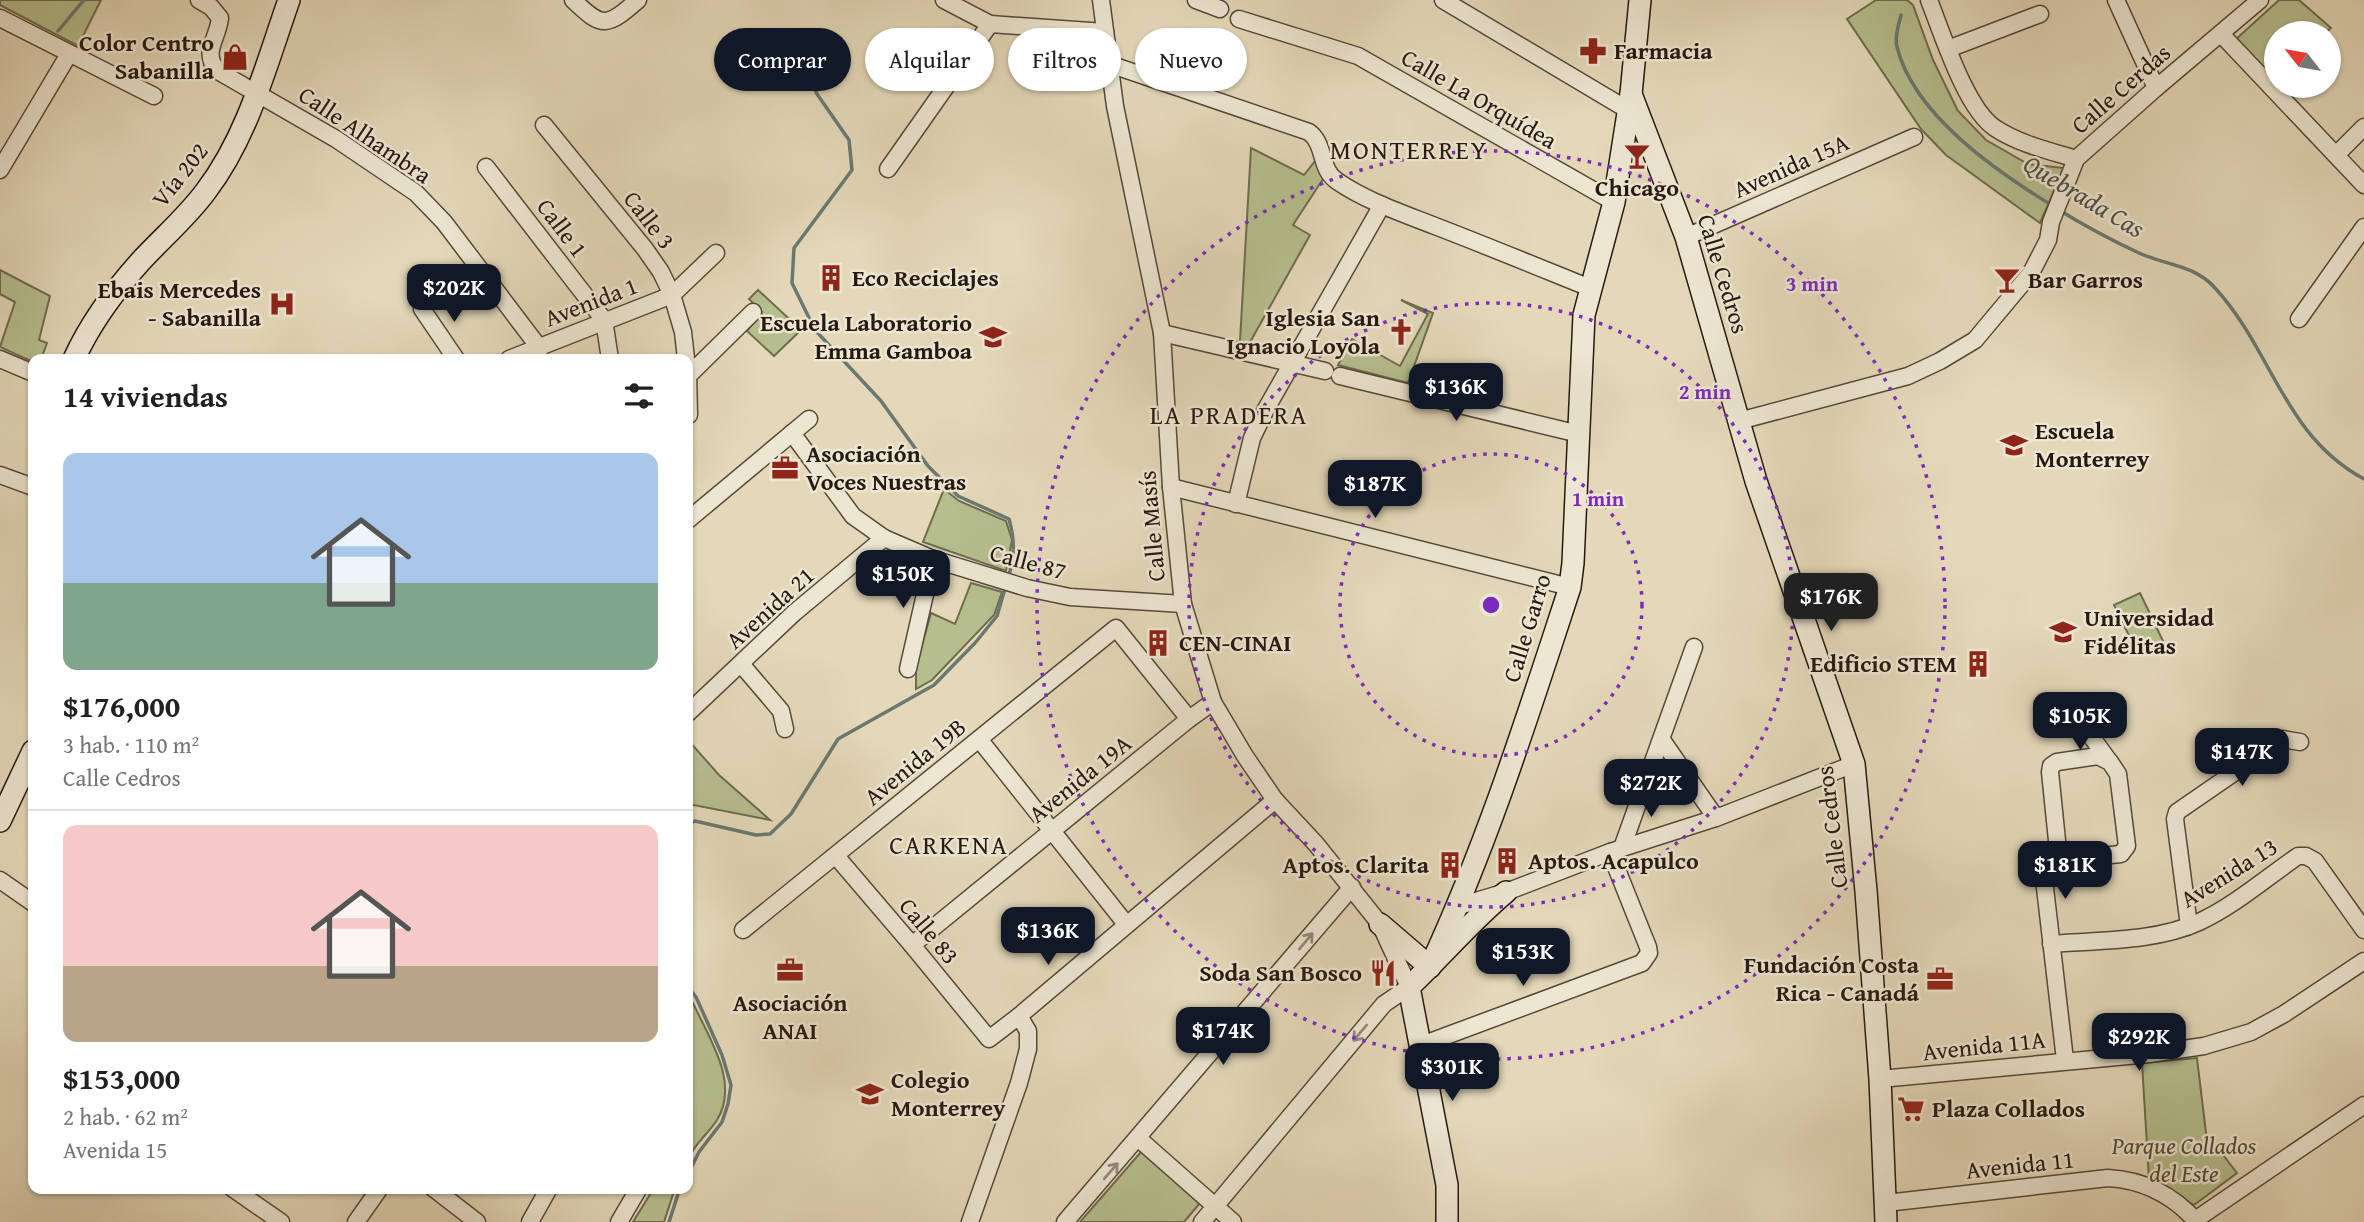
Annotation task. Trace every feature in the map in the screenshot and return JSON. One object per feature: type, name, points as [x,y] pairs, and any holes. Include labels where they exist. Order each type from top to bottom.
[{"type":"street","name":"Calle Alhambra","points":[[199,0],[211,7],[220,18],[209,56],[212,65],[336,139],[416,192],[444,222],[538,353]]},
{"type":"street","name":"Vía 202","points":[[76,354],[114,293],[205,194],[221,170],[239,136],[289,0]]},
{"type":"street","points":[[573,0],[590,16],[604,22],[615,20],[638,0]]},
{"type":"street","points":[[945,0],[990,24],[1048,28]]},
{"type":"street","name":"Calle Masís","points":[[1101,0],[1104,28]]},
{"type":"street","points":[[1196,0],[1220,9]]},
{"type":"street","points":[[1443,0],[1629,102]]},
{"type":"street","name":"Calle Cedros","points":[[1640,0],[1629,102],[1686,237],[1756,481],[1854,764],[1880,1079],[1886,1212]]},
{"type":"street","points":[[1929,0],[1948,49],[1977,109],[1995,128],[2036,146],[2076,159]]},
{"type":"street","points":[[2116,0],[2156,88]]},
{"type":"street","name":"Calle Cerdas","points":[[1738,421],[1908,376],[1940,362],[1975,340],[2031,273],[2048,240],[2051,222],[2076,159],[2260,0]]},
{"type":"street","points":[[1948,49],[2040,14]]},
{"type":"street","points":[[0,18],[154,96]]},
{"type":"street","name":"Calle La Orquídea","points":[[1239,19],[1357,56],[1614,202]]},
{"type":"street","points":[[888,169],[990,24]]},
{"type":"street","points":[[2221,34],[2264,76]]},
{"type":"street","points":[[0,170],[69,54]]},
{"type":"street","points":[[1121,68],[1310,132],[1321,146],[1327,170],[1335,180],[1382,205],[1590,288]]},
{"type":"street","name":"Calle Masís","points":[[1114,91],[1135,206],[1163,333],[1171,487],[1182,604],[1213,702],[1275,800],[1316,844],[1380,924],[1409,987]]},
{"type":"street","points":[[2285,98],[2364,185]]},
{"type":"street","name":"Calle Garro","points":[[1409,987],[1430,967],[1459,906],[1570,587],[1584,315],[1614,202],[1629,102]]},
{"type":"street","name":"Calle 3","points":[[544,125],[645,248],[672,295],[683,332],[685,354]]},
{"type":"street","points":[[2336,155],[2364,127]]},
{"type":"street","name":"Avenida 15A","points":[[1686,237],[1914,137]]},
{"type":"street","name":"Calle 1","points":[[486,167],[604,320],[609,354]]},
{"type":"street","points":[[1236,504],[1252,438],[1382,205]]},
{"type":"street","points":[[2299,319],[2364,227]]},
{"type":"street","name":"Avenida 1","points":[[538,353],[604,320],[672,295],[716,253]]},
{"type":"street","points":[[422,309],[453,354]]},
{"type":"street","points":[[693,369],[753,312]]},
{"type":"street","points":[[1163,333],[1579,434]]},
{"type":"street","points":[[0,359],[28,371]]},
{"type":"street","points":[[693,516],[808,419]]},
{"type":"street","name":"Calle 87","points":[[792,433],[853,516],[884,538],[933,559],[1027,588],[1070,597],[1182,604]]},
{"type":"street","points":[[0,475],[28,485]]},
{"type":"street","points":[[1171,487],[1570,587]]},
{"type":"street","name":"Avenida 21","points":[[693,708],[794,613],[884,538]]},
{"type":"street","points":[[908,669],[933,559]]},
{"type":"street","name":"Avenida 19B","points":[[743,930],[1116,628],[1189,719]]},
{"type":"street","points":[[1419,1046],[1637,967],[1646,959],[1648,947],[1616,850],[1662,740],[1694,647]]},
{"type":"street","points":[[741,664],[781,711],[785,729]]},
{"type":"street","name":"Avenida 19A","points":[[912,945],[1213,702]]},
{"type":"street","points":[[2065,1060],[2042,862],[2121,854],[2127,846],[2119,774],[2080,721]]},
{"type":"street","points":[[979,739],[1126,924]]},
{"type":"street","points":[[2189,926],[2175,819],[2177,811],[2283,739],[2300,741]]},
{"type":"street","points":[[1662,740],[1716,818]]},
{"type":"street","points":[[2059,859],[2051,766],[2057,762],[2098,756],[2110,762]]},
{"type":"street","points":[[0,821],[28,762]]},
{"type":"street","points":[[1459,906],[1506,892],[1616,850],[1716,818],[1854,764]]},
{"type":"street","points":[[970,1222],[1019,1083],[1028,1049],[1028,1031],[1019,1016],[1275,800]]},
{"type":"street","name":"Calle 83","points":[[836,856],[989,1039],[1019,1016]]},
{"type":"street","name":"Avenida 13","points":[[2051,944],[2148,936],[2189,926],[2218,912],[2298,856],[2306,856],[2315,861],[2364,930]]},
{"type":"street","points":[[0,880],[28,900]]},
{"type":"street","points":[[1065,1222],[1139,1139],[1352,887]]},
{"type":"street","points":[[1380,924],[1430,967],[1467,926],[1506,892]]},
{"type":"street","name":"Avenida 11A","points":[[1880,1079],[2149,1054],[2204,1046],[2251,1032],[2284,1014],[2364,961]]},
{"type":"street","points":[[1202,1222],[1384,1004],[1409,987],[1447,1185],[1447,1222]]},
{"type":"street","name":"Avenida 11","points":[[1886,1212],[2108,1178],[2145,1184],[2178,1203],[2196,1221],[2364,1105]]},
{"type":"street","points":[[1139,1139],[1233,1222]]},
{"type":"street","points":[[241,1194],[281,1222]]},
{"type":"street","points":[[356,1222],[376,1194]]},
{"type":"street","points":[[441,1194],[477,1222]]},
{"type":"street","points":[[530,1222],[546,1194]]},
{"type":"street","points":[[619,1222],[635,1194]]},
{"type":"green space","points":[[0,0],[101,0],[78,46],[0,5]]},
{"type":"green space","points":[[1876,0],[1907,0],[1913,5],[1933,60],[1958,111],[1986,140],[2028,164],[2064,168],[2040,223],[1946,155],[1921,129],[1847,19]]},
{"type":"green space","points":[[2279,0],[2299,0],[2323,21],[2264,21],[2264,73],[2234,41]]},
{"type":"green space","points":[[1251,148],[1304,175],[1315,161],[1323,179],[1293,225],[1310,235],[1249,344],[1240,341]]},
{"type":"green space","points":[[0,270],[50,296],[39,340],[47,343],[43,354],[28,354],[28,360],[0,347],[15,302],[0,294]]},
{"type":"green space","points":[[758,290],[801,330],[774,356],[747,331],[762,312],[749,299]]},
{"type":"green space","points":[[1401,300],[1433,313],[1408,383],[1338,365],[1352,339],[1400,366],[1428,314]]},
{"type":"green space","points":[[944,489],[959,501],[1006,521],[1012,540],[1006,571],[923,542]]},
{"type":"green space","points":[[971,583],[1002,592],[994,615],[932,680],[916,689],[916,667],[931,613],[955,624]]},
{"type":"green space","points":[[2140,593],[2163,641],[2137,652],[2114,605]]},
{"type":"green space","points":[[693,746],[719,775],[770,820],[693,805]]},
{"type":"green space","points":[[693,1003],[720,1061],[725,1091],[717,1120],[694,1148]]},
{"type":"green space","name":"Parque Collados del Este","points":[[2197,1058],[2206,1133],[2237,1173],[2194,1205],[2149,1179],[2142,1063]]},
{"type":"green space","points":[[1141,1152],[1200,1203],[1184,1222],[1080,1222]]},
{"type":"green space","points":[[650,1194],[673,1194],[664,1222],[633,1222]]},
{"type":"waterway","points":[[58,31],[84,0]]},
{"type":"waterway","name":"Quebrada Cas","points":[[1901,15],[1896,43],[1906,72],[1921,96],[1960,139],[2007,176],[2053,206]]},
{"type":"waterway","points":[[816,91],[849,140],[852,170],[794,248],[792,283],[815,330],[881,401],[928,466],[958,496],[1009,519],[1013,548],[1008,578]]},
{"type":"waterway","name":"Quebrada Cas","points":[[2059,210],[2129,248],[2189,270],[2207,280],[2235,312],[2281,391],[2315,439],[2337,461],[2364,479]]},
{"type":"waterway","points":[[693,822],[756,835],[770,834],[791,814],[838,739],[934,685],[975,643],[997,616],[1006,585]]},
{"type":"waterway","points":[[693,993],[722,1055],[731,1085],[722,1122],[693,1164]]},
{"type":"waterway","points":[[669,1222],[678,1194]]},
{"type":"place","name":"Farmacia","points":[[1593,51]]},
{"type":"place","name":"Color Centro Sabanilla","points":[[235,57]]},
{"type":"place","name":"Chicago","points":[[1637,156]]},
{"type":"place","name":"Eco Reciclajes","points":[[831,278]]},
{"type":"place","name":"Bar Garros","points":[[2007,280]]},
{"type":"place","name":"Ebais Mercedes - Sabanilla","points":[[282,304]]},
{"type":"place","name":"Iglesia San Ignacio Loyola","points":[[1401,332]]},
{"type":"place","name":"Escuela Laboratorio Emma Gamboa","points":[[993,337]]},
{"type":"place","name":"Escuela Monterrey","points":[[2014,445]]},
{"type":"place","name":"Asociación Voces Nuestras","points":[[785,468]]},
{"type":"place","name":"Universidad Fidélitas","points":[[2063,632]]},
{"type":"place","name":"CEN-CINAI","points":[[1158,643]]},
{"type":"place","name":"Edificio STEM","points":[[1978,664]]},
{"type":"place","name":"Aptos. Acapulco","points":[[1507,861]]},
{"type":"place","name":"Aptos. Clarita","points":[[1450,865]]},
{"type":"place","name":"Asociación ANAI","points":[[790,970]]},
{"type":"place","name":"Soda San Bosco","points":[[1383,973]]},
{"type":"place","name":"Fundación Costa Rica - Canadá","points":[[1940,979]]},
{"type":"place","name":"Colegio Monterrey","points":[[870,1094]]},
{"type":"place","name":"Plaza Collados","points":[[1911,1109]]},
{"type":"district","name":"MONTERREY","points":[[1409,150]]},
{"type":"district","name":"LA PRADERA","points":[[1229,415]]},
{"type":"district","name":"CARKENA","points":[[949,845]]}]
